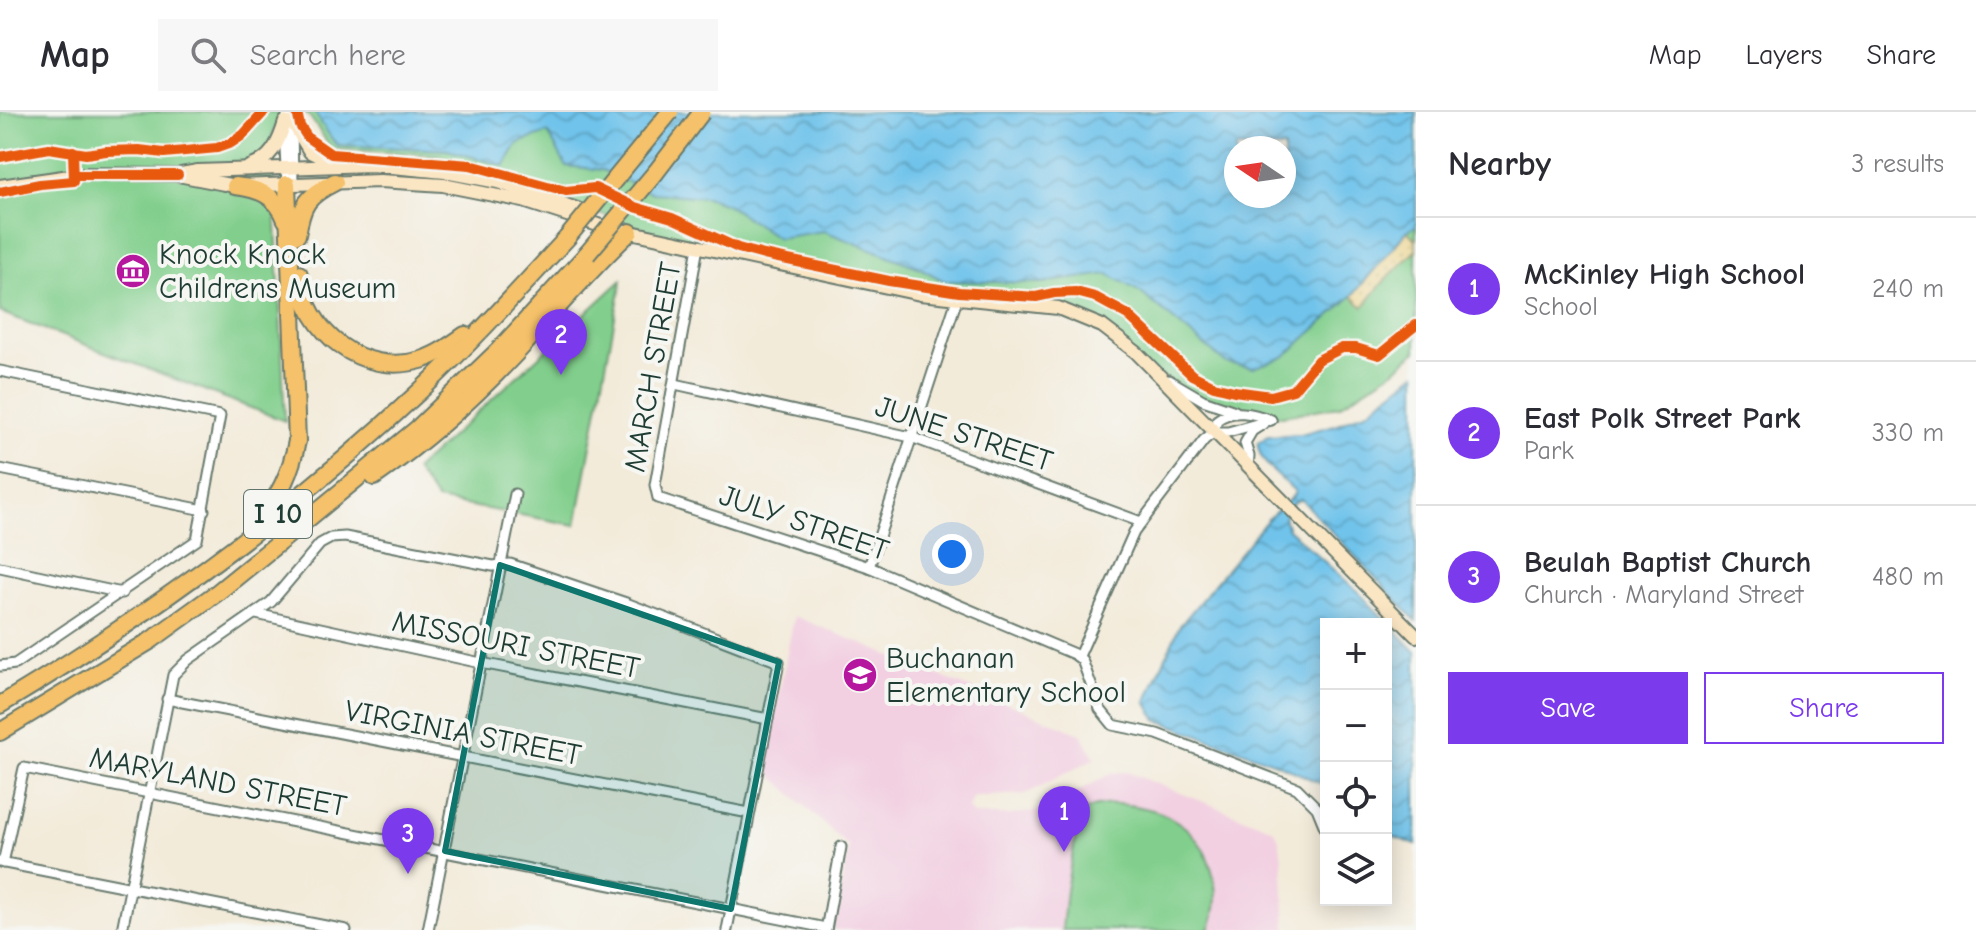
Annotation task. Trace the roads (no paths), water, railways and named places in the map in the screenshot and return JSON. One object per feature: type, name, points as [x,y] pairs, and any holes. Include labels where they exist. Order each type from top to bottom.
[{"type":"highway","name":"I 10","points":[[0,705],[80,656],[198,576],[337,466],[427,385],[524,285],[567,238],[670,112]]},
{"type":"highway","name":"I 10","points":[[0,732],[150,641],[193,610],[350,485],[452,396],[587,254],[702,112]]},
{"type":"highway","points":[[293,232],[305,203],[337,174]]},
{"type":"highway","points":[[198,576],[270,507],[292,462],[297,441],[290,176]]},
{"type":"highway","points":[[237,178],[272,197],[281,208],[293,232],[305,303],[317,324],[340,346],[354,354],[377,362],[417,361],[440,352],[524,285]]},
{"type":"highway","points":[[350,485],[374,477],[430,436],[514,355],[630,232]]},
{"type":"highway","points":[[0,744],[9,738],[22,720]]},
{"type":"street","points":[[289,117],[310,152],[337,174]]},
{"type":"street","points":[[289,117],[290,176]]},
{"type":"street","points":[[237,178],[270,154],[281,138],[289,117]]},
{"type":"street","points":[[337,174],[371,165],[445,172],[498,182],[601,217],[630,232]]},
{"type":"street","points":[[0,186],[84,174],[237,178],[371,173],[386,168]]},
{"type":"street","points":[[290,176],[337,174],[380,181],[443,185],[523,201],[598,225],[920,294],[958,295],[1050,307],[1076,314],[1115,335],[1158,374],[1416,636]]},
{"type":"street","name":"MARCH STREET","points":[[656,496],[655,485],[698,247]]},
{"type":"street","points":[[869,567],[958,295]]},
{"type":"street","points":[[0,371],[220,416],[197,540],[15,664],[0,666]]},
{"type":"street","points":[[1158,374],[1203,400],[1242,413]]},
{"type":"street","name":"JUNE STREET","points":[[675,384],[911,437],[1141,522]]},
{"type":"street","points":[[1248,467],[1245,443],[1252,431],[1271,420],[1257,414],[1242,413],[1220,417],[1214,432],[1204,440],[1129,541],[1079,656],[1100,709],[1113,725],[1157,734],[1289,784],[1313,801],[1320,817]]},
{"type":"street","points":[[1214,432],[1228,432],[1250,424],[1265,423]]},
{"type":"street","points":[[0,469],[204,510]]},
{"type":"street","points":[[428,930],[515,494]]},
{"type":"street","name":"JULY STREET","points":[[656,496],[869,567],[1079,656]]},
{"type":"street","points":[[122,930],[173,675],[256,614],[285,587],[320,544],[335,537],[358,538],[493,566],[510,564],[626,603],[779,662],[727,930]]},
{"type":"street","points":[[0,567],[122,593]]},
{"type":"street","name":"MISSOURI STREET","points":[[256,614],[481,663],[768,719]]},
{"type":"street","name":"VIRGINIA STREET","points":[[167,699],[749,813]]},
{"type":"street","name":"MARYLAND STREET","points":[[1,863],[24,768],[826,929]]},
{"type":"street","points":[[826,929],[841,847]]},
{"type":"street","points":[[1,863],[346,930]]},
{"type":"water","points":[[314,112],[1416,112],[1416,226],[1407,231],[1352,296],[1284,357],[1253,368],[1226,363],[1140,292],[1108,274],[1041,283],[944,281],[920,268],[824,231],[778,238],[726,204],[706,197],[652,193],[602,170],[566,166],[548,133],[518,143],[504,166],[448,150],[336,145]]},
{"type":"water","points":[[1416,373],[1416,621],[1301,499],[1288,508],[1285,519],[1288,529],[1383,618],[1320,618],[1320,783],[1276,763],[1157,720],[1146,702],[1179,627],[1268,519],[1293,496],[1295,491],[1266,463],[1258,443],[1268,436],[1301,434],[1335,425],[1368,411]]},
{"type":"water","points":[[1392,627],[1416,652],[1416,845],[1392,836]]},
{"type":"place","name":"Knock Knock Childrens Museum","points":[[133,271]]},
{"type":"place","name":"East Polk Street Park","points":[[561,375]]},
{"type":"place","name":"Buchanan Elementary School","points":[[860,675]]},
{"type":"place","name":"McKinley High School","points":[[1064,852]]},
{"type":"place","name":"Beulah Baptist Church","points":[[408,874]]}]
